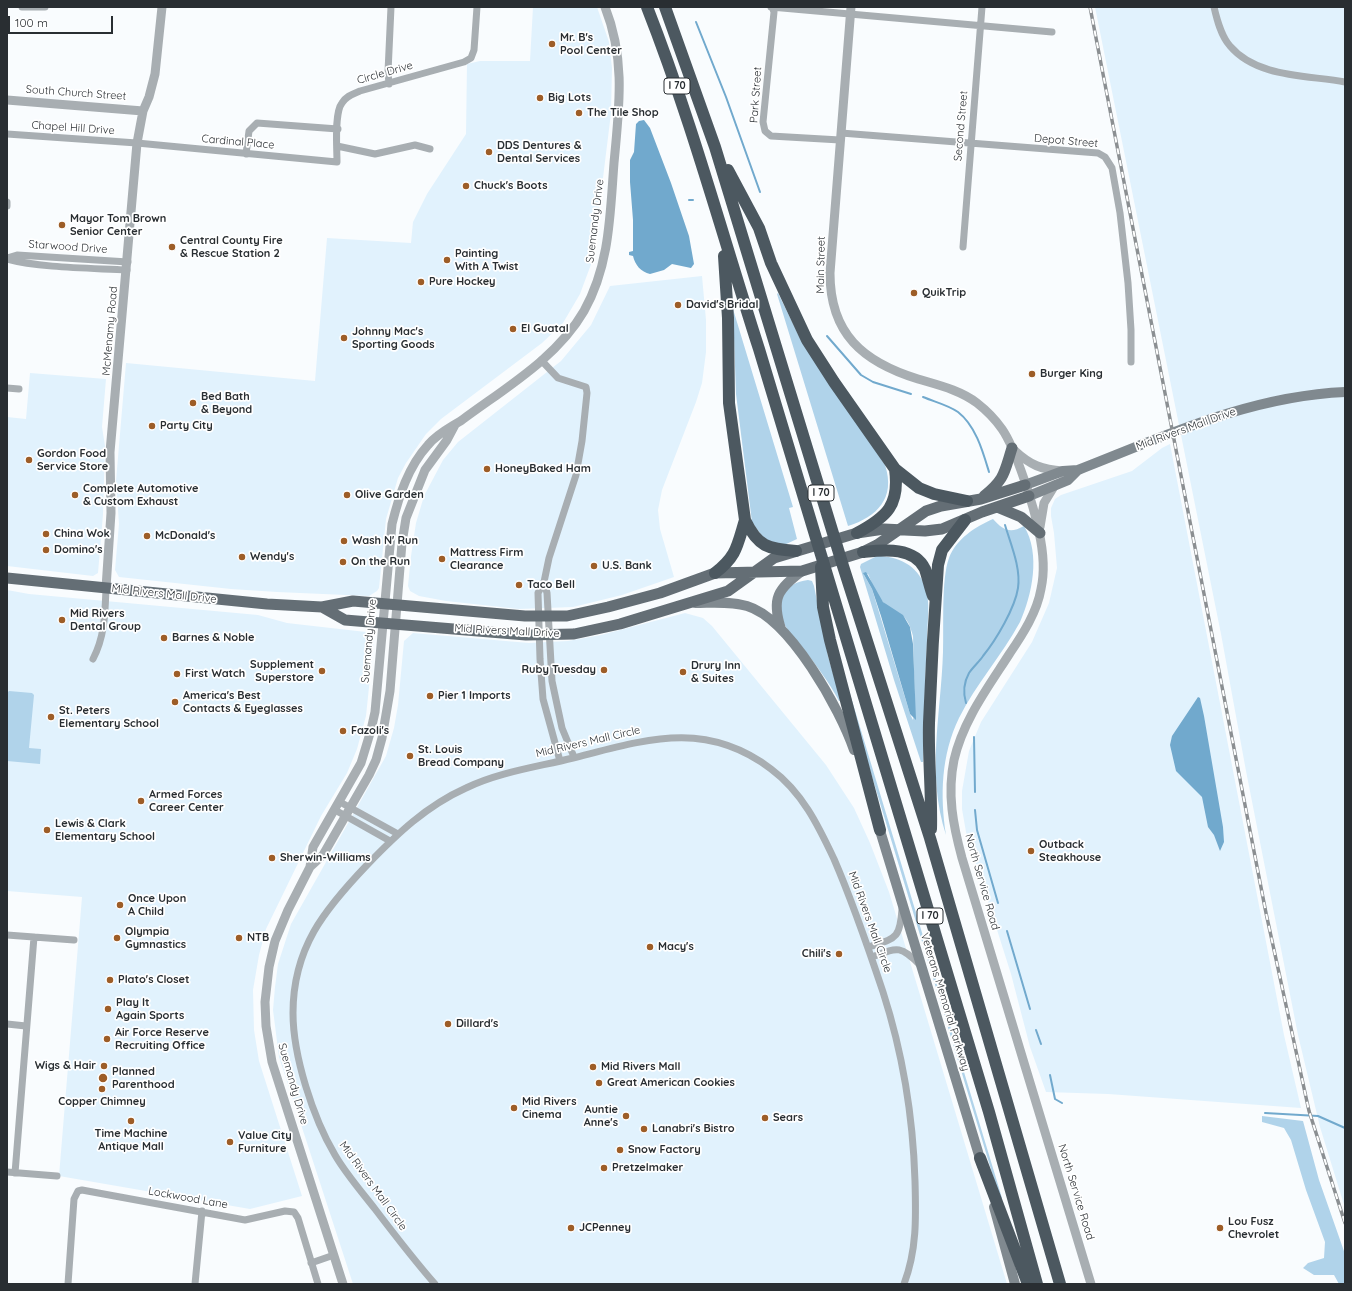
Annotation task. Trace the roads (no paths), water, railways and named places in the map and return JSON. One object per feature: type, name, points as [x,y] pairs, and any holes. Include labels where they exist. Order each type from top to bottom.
[{"type":"highway","name":"I 70","points":[[647,7],[696,141],[724,238],[760,348],[989,1112],[1037,1284]]},
{"type":"highway","name":"I 70","points":[[665,7],[715,147],[843,566],[930,838],[1060,1284]]},
{"type":"highway","points":[[715,147],[759,228],[771,263],[807,340],[834,382],[895,469],[919,488],[934,494],[967,501]]},
{"type":"highway","points":[[724,238],[728,318],[729,403],[745,520],[751,533],[763,545],[775,549],[796,551]]},
{"type":"highway","points":[[857,533],[876,523],[890,508],[896,488],[895,469]]},
{"type":"highway","points":[[715,573],[725,565],[739,545],[745,520]]},
{"type":"highway","points":[[930,838],[932,801],[929,773],[929,723],[938,566],[942,550],[965,520]]},
{"type":"highway","points":[[820,548],[823,607],[827,627],[880,830]]},
{"type":"highway","points":[[862,552],[894,550],[901,551],[915,558],[924,568],[935,601]]},
{"type":"highway","points":[[980,1158],[1028,1284]]},
{"type":"main road","name":"Mid Rivers Mall Drive","points":[[322,607],[345,620],[544,635],[574,634],[596,630],[728,591],[774,558],[857,533],[872,530],[925,532],[942,529],[997,507],[1063,471],[1078,470],[1186,427],[1238,409],[1303,395],[1345,392]]},
{"type":"main road","points":[[980,499],[1001,481],[1006,470],[1012,448]]},
{"type":"main road","name":"Mid Rivers Mall Drive","points":[[7,578],[267,604],[322,607],[347,601],[543,616],[567,616],[608,608],[660,593],[715,573],[802,571],[862,552],[878,545],[926,512],[942,506],[1055,485],[1068,480],[1078,470]]},
{"type":"main road","points":[[997,507],[1021,517],[1040,533]]},
{"type":"main road","name":"Veterans Memorial Parkway","points":[[781,629],[776,614],[776,602],[779,593],[788,582],[802,571]]},
{"type":"main road","name":"Veterans Memorial Parkway","points":[[690,603],[734,603],[748,606],[766,616],[781,629],[825,687],[840,714],[851,742],[880,830],[980,1158],[1015,1284]]},
{"type":"street","points":[[22,7],[45,7]]},
{"type":"street","name":"McMenamy Road","points":[[93,659],[100,645],[103,631],[111,513],[110,452],[137,143],[143,111],[149,97],[155,74],[162,7]]},
{"type":"street","points":[[389,84],[388,72],[391,7]]},
{"type":"street","name":"Circle Drive","points":[[337,162],[338,129],[341,104],[348,96],[360,91],[389,84],[471,58],[474,50],[477,7]]},
{"type":"street","name":"Suemandy Drive","points":[[343,1284],[272,1062],[265,1014],[266,984],[275,941],[288,910],[310,867],[313,847],[361,763],[371,730],[392,524],[400,495],[408,475],[428,444],[440,432],[455,425],[541,360],[559,344],[583,311],[601,274],[606,252],[620,78],[617,46],[605,7]]},
{"type":"street","points":[[772,7],[851,10],[980,27],[1052,32]]},
{"type":"street","name":"Park Street","points":[[772,7],[774,12],[763,122],[765,131],[771,136],[841,137]]},
{"type":"street","name":"Second Street","points":[[963,247],[982,7]]},
{"type":"street","points":[[1214,7],[1218,22],[1230,46],[1249,61],[1278,72],[1345,82]]},
{"type":"street","name":"Main Street","points":[[851,10],[830,286],[834,306],[842,326],[854,343],[878,364],[951,390],[976,402],[1002,428],[1012,448],[1027,491]]},
{"type":"street","name":"South Church Street","points":[[7,100],[143,111]]},
{"type":"street","points":[[246,154],[249,131],[257,123],[338,129]]},
{"type":"street","name":"Chapel Hill Drive","points":[[7,134],[137,143]]},
{"type":"street","name":"Depot Street","points":[[841,137],[1098,153],[1105,157],[1109,162],[1120,213],[1128,283],[1131,362]]},
{"type":"street","name":"Cardinal Place","points":[[137,143],[337,162]]},
{"type":"street","points":[[337,146],[375,154],[415,145],[430,149]]},
{"type":"street","name":"Starwood Drive","points":[[7,258],[17,255],[127,266]]},
{"type":"street","points":[[541,360],[558,378],[586,388],[587,393],[582,442],[576,475],[549,558],[544,582],[538,592],[543,616],[544,635],[543,699],[560,760]]},
{"type":"street","points":[[7,388],[19,389]]},
{"type":"street","name":"Suemandy Drive","points":[[310,867],[323,855],[369,775],[382,738],[390,691],[406,518],[425,470],[447,440],[455,425]]},
{"type":"street","points":[[1012,448],[1024,460],[1034,466],[1043,469],[1063,471]]},
{"type":"street","points":[[1040,533],[1044,503],[1055,485]]},
{"type":"street","name":"North Service Road","points":[[1027,491],[1040,533],[1043,558],[1041,590],[1034,612],[1020,638],[976,706],[962,735],[954,759],[951,781],[951,805],[954,826],[962,858],[1091,1284]]},
{"type":"street","points":[[544,582],[548,593],[543,616],[544,635],[557,708],[574,757]]},
{"type":"street","name":"Mid Rivers Mall Circle","points":[[435,1284],[411,1256],[336,1157],[320,1126],[298,1056],[294,1028],[293,1012],[297,975],[307,945],[315,929],[339,894],[390,841],[435,804],[469,786],[501,774],[646,740],[673,737],[690,738],[721,744],[755,758],[785,781],[797,793],[814,817],[845,884],[869,947],[890,1014],[903,1065],[913,1135],[916,1230],[912,1261],[904,1284]]},
{"type":"street","points":[[340,802],[398,834]]},
{"type":"street","points":[[335,810],[390,841]]},
{"type":"street","points":[[869,947],[892,939],[898,934],[901,926],[903,905]]},
{"type":"street","points":[[7,935],[74,940]]},
{"type":"street","points":[[15,1172],[34,937]]},
{"type":"street","points":[[872,957],[896,949],[903,950],[922,967]]},
{"type":"street","points":[[7,1024],[26,1026]]},
{"type":"street","points":[[7,1172],[57,1176]]},
{"type":"street","name":"Lockwood Lane","points":[[68,1284],[74,1199],[78,1191],[87,1191],[246,1220],[285,1211],[294,1212],[298,1218],[311,1263]]},
{"type":"street","points":[[195,1284],[202,1211]]},
{"type":"street","points":[[318,1284],[311,1263],[334,1255]]},
{"type":"waterway","points":[[696,22],[726,97],[760,192]]},
{"type":"waterway","points":[[827,336],[861,375],[873,382],[911,394]]},
{"type":"waterway","points":[[923,397],[950,407],[958,412],[970,424],[978,440],[989,472]]},
{"type":"waterway","points":[[966,703],[964,688],[967,676],[999,633],[1013,605],[1018,588],[1019,580],[1017,565],[1005,525]]},
{"type":"waterway","points":[[974,737],[975,792]]},
{"type":"waterway","points":[[975,810],[977,830],[998,903]]},
{"type":"waterway","points":[[1007,931],[1030,1009]]},
{"type":"waterway","points":[[1036,1030],[1041,1044]]},
{"type":"waterway","points":[[1050,1075],[1055,1099],[1062,1103]]},
{"type":"waterway","points":[[1265,1113],[1318,1116],[1345,1128]]},
{"type":"railway","points":[[1090,7],[1266,913],[1309,1111],[1345,1223]]},
{"type":"place","name":"Mr. B's Pool Center","points":[[552,44]]},
{"type":"place","name":"Big Lots","points":[[540,98]]},
{"type":"place","name":"The Tile Shop","points":[[579,113]]},
{"type":"place","name":"DDS Dentures & Dental Services","points":[[489,152]]},
{"type":"place","name":"Chuck's Boots","points":[[466,186]]},
{"type":"place","name":"Mayor Tom Brown Senior Center","points":[[62,225]]},
{"type":"place","name":"Central County Fire & Rescue Station 2","points":[[172,247]]},
{"type":"place","name":"Painting With A Twist","points":[[447,260]]},
{"type":"place","name":"Pure Hockey","points":[[421,282]]},
{"type":"place","name":"QuikTrip","points":[[914,293]]},
{"type":"place","name":"David's Bridal","points":[[678,305]]},
{"type":"place","name":"El Guatal","points":[[513,329]]},
{"type":"place","name":"Johnny Mac's Sporting Goods","points":[[344,338]]},
{"type":"place","name":"Burger King","points":[[1032,374]]},
{"type":"place","name":"Bed Bath & Beyond","points":[[193,403]]},
{"type":"place","name":"Party City","points":[[152,426]]},
{"type":"place","name":"Gordon Food Service Store","points":[[29,460]]},
{"type":"place","name":"HoneyBaked Ham","points":[[487,469]]},
{"type":"place","name":"Complete Automotive & Custom Exhaust","points":[[75,495]]},
{"type":"place","name":"Olive Garden","points":[[347,495]]},
{"type":"place","name":"China Wok","points":[[46,534]]},
{"type":"place","name":"McDonald's","points":[[147,536]]},
{"type":"place","name":"Wash N' Run","points":[[344,541]]},
{"type":"place","name":"Domino's","points":[[46,550]]},
{"type":"place","name":"Wendy's","points":[[242,557]]},
{"type":"place","name":"Mattress Firm Clearance","points":[[442,559]]},
{"type":"place","name":"On the Run","points":[[343,562]]},
{"type":"place","name":"U.S. Bank","points":[[594,566]]},
{"type":"place","name":"Taco Bell","points":[[519,585]]},
{"type":"place","name":"Mid Rivers Dental Group","points":[[62,620]]},
{"type":"place","name":"Barnes & Noble","points":[[164,638]]},
{"type":"place","name":"Ruby Tuesday","points":[[604,670]]},
{"type":"place","name":"Supplement Superstore","points":[[322,671]]},
{"type":"place","name":"Drury Inn & Suites","points":[[683,672]]},
{"type":"place","name":"First Watch","points":[[177,674]]},
{"type":"place","name":"Pier 1 Imports","points":[[430,696]]},
{"type":"place","name":"America's Best Contacts & Eyeglasses","points":[[175,702]]},
{"type":"place","name":"St. Peters Elementary School","points":[[51,717]]},
{"type":"place","name":"Fazoli's","points":[[343,731]]},
{"type":"place","name":"St. Louis Bread Company","points":[[410,756]]},
{"type":"place","name":"Armed Forces Career Center","points":[[141,801]]},
{"type":"place","name":"Lewis & Clark Elementary School","points":[[47,830]]},
{"type":"place","name":"Outback Steakhouse","points":[[1031,851]]},
{"type":"place","name":"Sherwin-Williams","points":[[272,858]]},
{"type":"place","name":"Once Upon A Child","points":[[120,905]]},
{"type":"place","name":"Olympia Gymnastics","points":[[117,938]]},
{"type":"place","name":"NTB","points":[[239,938]]},
{"type":"place","name":"Macy's","points":[[650,947]]},
{"type":"place","name":"Chili's","points":[[839,954]]},
{"type":"place","name":"Plato's Closet","points":[[110,980]]},
{"type":"place","name":"Play It Again Sports","points":[[108,1009]]},
{"type":"place","name":"Dillard's","points":[[448,1024]]},
{"type":"place","name":"Air Force Reserve Recruiting Office","points":[[107,1039]]},
{"type":"place","name":"Wigs & Hair","points":[[104,1066]]},
{"type":"place","name":"Mid Rivers Mall","points":[[593,1067]]},
{"type":"place","name":"Planned Parenthood","points":[[103,1078]]},
{"type":"place","name":"Great American Cookies","points":[[599,1083]]},
{"type":"place","name":"Copper Chimney","points":[[102,1089]]},
{"type":"place","name":"Mid Rivers Cinema","points":[[514,1108]]},
{"type":"place","name":"Auntie Anne's","points":[[626,1116]]},
{"type":"place","name":"Sears","points":[[765,1118]]},
{"type":"place","name":"Time Machine Antique Mall","points":[[131,1121]]},
{"type":"place","name":"Lanabri's Bistro","points":[[644,1129]]},
{"type":"place","name":"Value City Furniture","points":[[230,1142]]},
{"type":"place","name":"Snow Factory","points":[[620,1150]]},
{"type":"place","name":"Pretzelmaker","points":[[604,1168]]},
{"type":"place","name":"JCPenney","points":[[571,1228]]},
{"type":"place","name":"Lou Fusz Chevrolet","points":[[1220,1228]]}]
